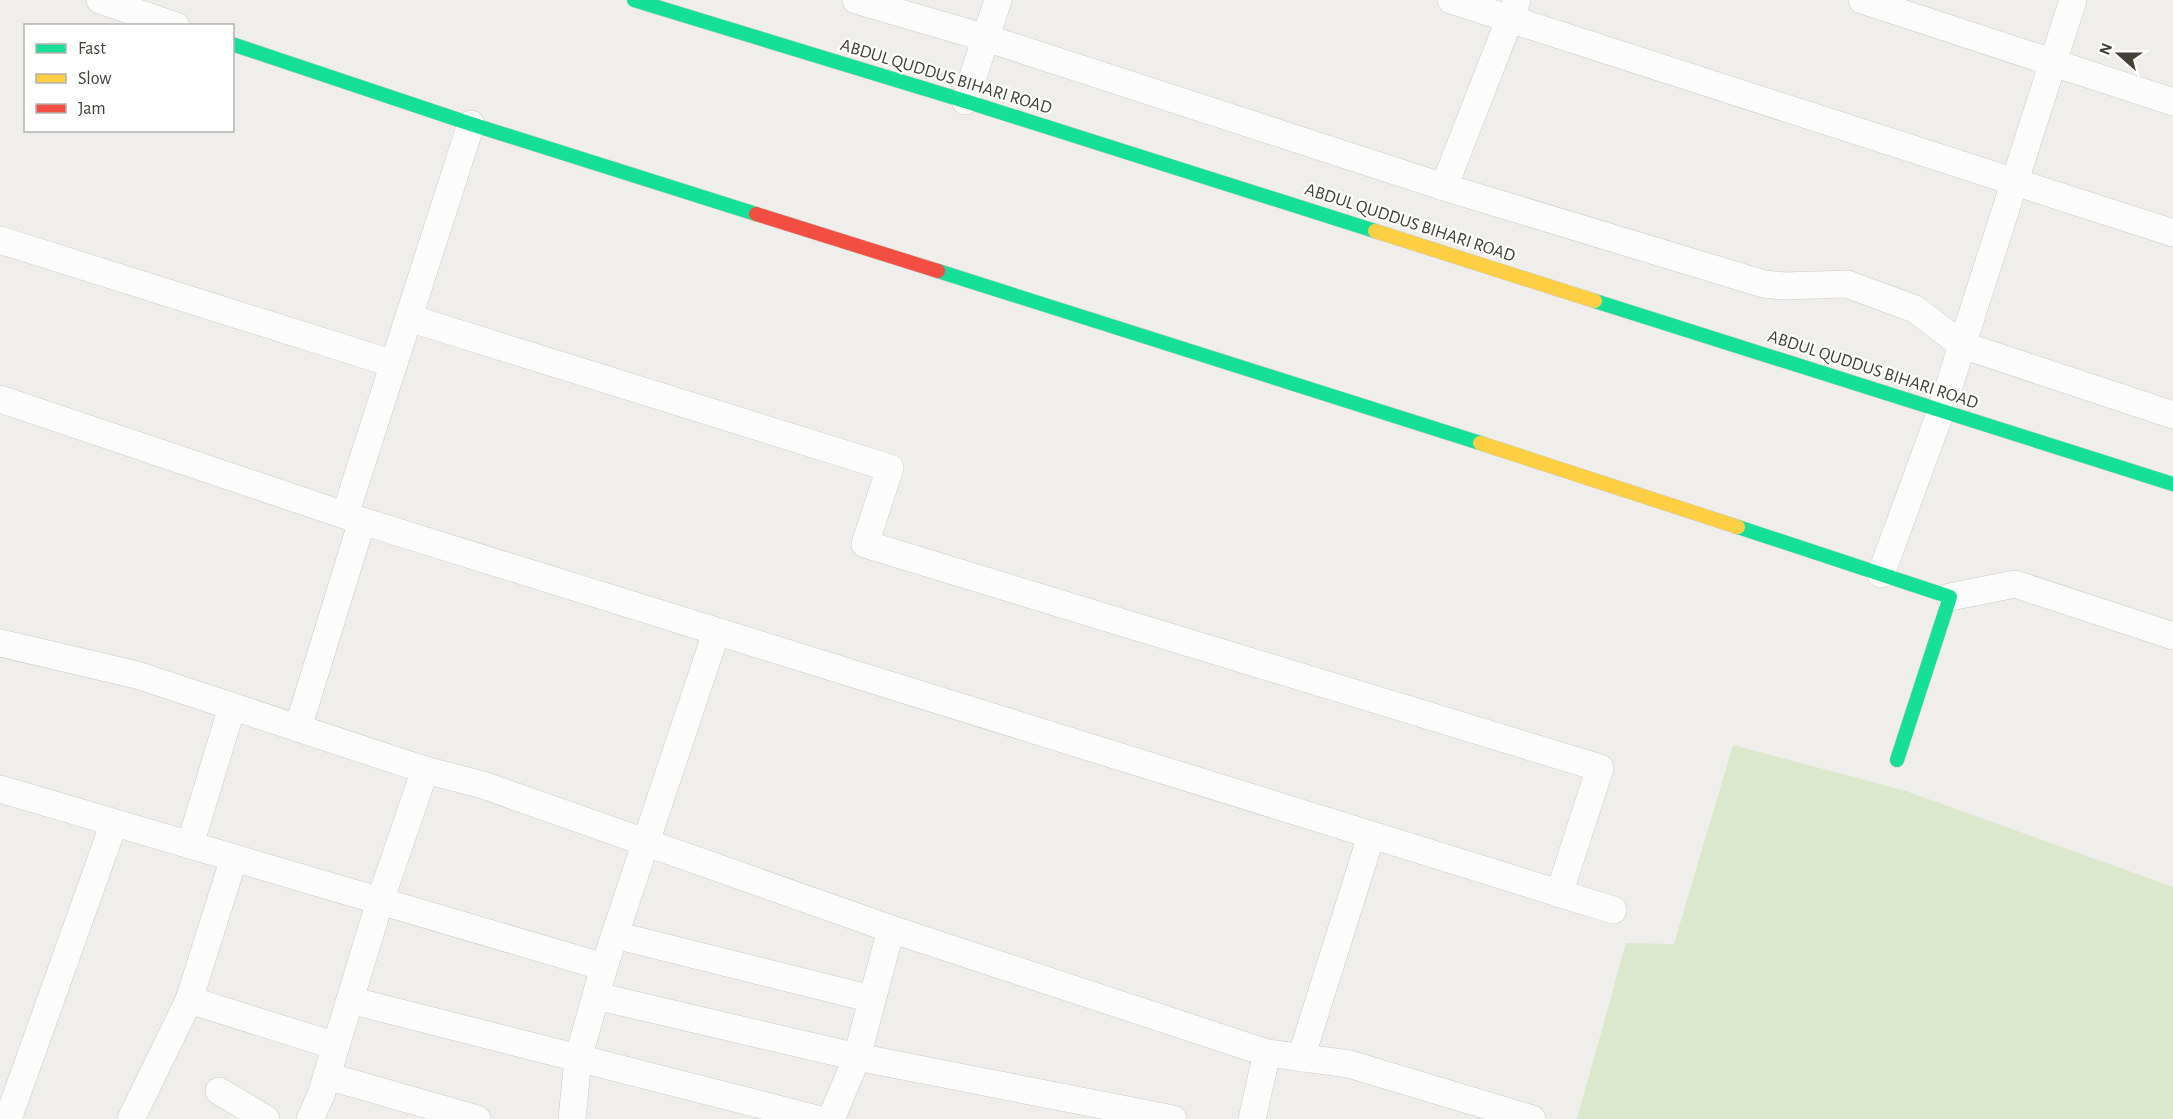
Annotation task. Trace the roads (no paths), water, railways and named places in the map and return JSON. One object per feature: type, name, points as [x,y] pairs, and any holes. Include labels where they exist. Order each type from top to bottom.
[{"type":"street","points":[[100,0],[170,24]]},
{"type":"street","name":"ABDUL QUDDUS BIHARI ROAD","points":[[634,0],[965,101],[2173,484]]},
{"type":"street","points":[[856,0],[986,39],[1444,187],[1764,284],[1784,286],[1847,284],[1914,309],[1962,345],[2173,416]]},
{"type":"street","points":[[965,101],[998,0]]},
{"type":"street","points":[[1451,0],[1514,10],[2014,182],[2173,233]]},
{"type":"street","points":[[1862,0],[2173,102]]},
{"type":"street","points":[[1881,574],[1941,411],[2073,0]]},
{"type":"street","points":[[1444,187],[1514,10]]},
{"type":"street","points":[[234,45],[471,124],[1481,444],[1950,597],[2015,584],[2173,636]]},
{"type":"street","points":[[298,728],[394,364],[471,124]]},
{"type":"street","points":[[0,240],[394,364]]},
{"type":"street","points":[[409,318],[890,468],[865,544],[1600,768],[1559,894]]},
{"type":"street","points":[[0,399],[353,518],[716,633],[1612,910]]},
{"type":"street","points":[[1897,760],[1950,597]]},
{"type":"street","points":[[572,1119],[578,1059],[604,967],[716,633]]},
{"type":"street","points":[[0,643],[136,675],[425,770],[483,785],[891,929],[1267,1053],[1349,1064],[1532,1119]]},
{"type":"street","points":[[190,845],[232,707]]},
{"type":"street","points":[[310,1119],[327,1076],[381,901],[425,770]]},
{"type":"street","points":[[1,794],[114,823],[604,967]]},
{"type":"street","points":[[8,1119],[114,823]]},
{"type":"street","points":[[1301,1058],[1371,836]]},
{"type":"street","points":[[131,1119],[189,1000],[234,858]]},
{"type":"street","points":[[831,1119],[857,1057],[891,929]]},
{"type":"street","points":[[615,935],[872,999]]},
{"type":"street","points":[[596,996],[857,1057],[1173,1119]]},
{"type":"street","points":[[189,1000],[336,1046]]},
{"type":"street","points":[[350,1000],[817,1119]]},
{"type":"street","points":[[1252,1119],[1267,1053]]},
{"type":"street","points":[[327,1076],[477,1119]]},
{"type":"street","points":[[219,1091],[267,1119]]}]
